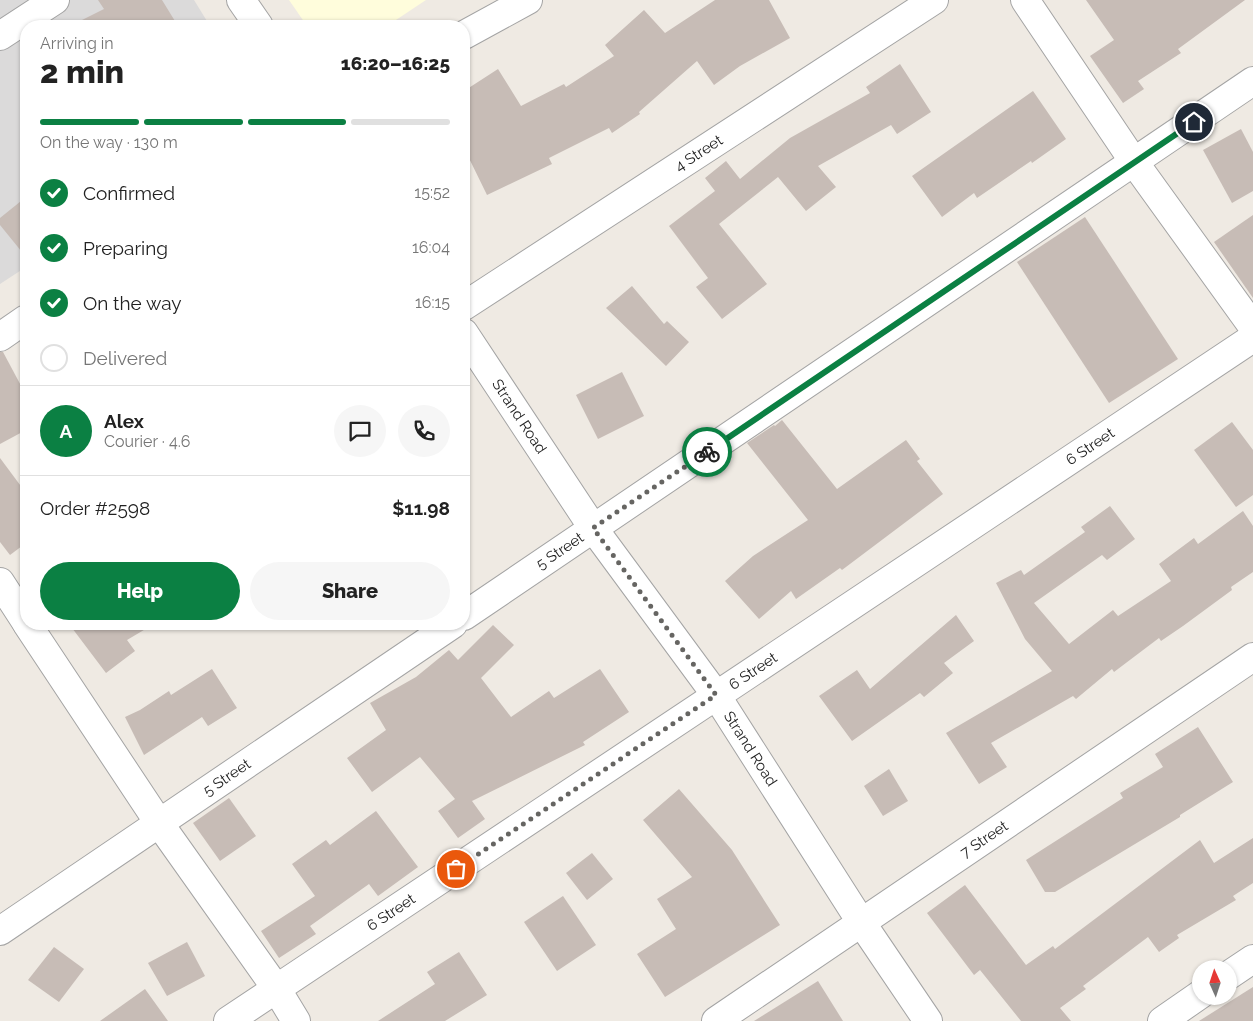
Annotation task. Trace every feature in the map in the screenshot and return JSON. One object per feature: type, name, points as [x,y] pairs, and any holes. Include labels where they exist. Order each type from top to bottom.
[{"type":"street","points":[[24,20],[55,0]]},
{"type":"street","points":[[241,0],[255,20]]},
{"type":"street","points":[[470,32],[528,0]]},
{"type":"street","name":"4 Street","points":[[470,302],[934,0]]},
{"type":"street","points":[[1026,0],[1134,162],[1253,327]]},
{"type":"street","points":[[0,36],[20,23]]},
{"type":"street","name":"5 Street","points":[[470,612],[1253,81]]},
{"type":"street","points":[[0,337],[20,323]]},
{"type":"street","name":"6 Street","points":[[228,1021],[1253,338]]},
{"type":"street","name":"Strand Road","points":[[470,342],[593,528],[716,695],[861,922],[928,1021]]},
{"type":"street","points":[[36,630],[159,823],[276,988],[296,1021]]},
{"type":"street","name":"5 Street","points":[[0,931],[444,630]]},
{"type":"street","name":"7 Street","points":[[716,1021],[1253,657]]},
{"type":"street","points":[[1238,969],[1253,959]]},
{"type":"street","points":[[1162,1021],[1192,1000]]},
{"type":"shaded area","points":[[0,0],[194,0],[206,20],[20,20],[20,271],[0,284]]},
{"type":"shaded area","points":[[289,0],[426,0],[396,20],[303,20]]},
{"type":"building","points":[[98,0],[162,0],[174,20],[82,20],[104,9]]},
{"type":"building","points":[[715,0],[769,0],[790,38],[740,66],[714,85],[697,61],[639,112],[640,114],[612,133],[609,128],[549,158],[552,164],[487,195],[470,160],[470,87],[498,69],[521,106],[564,84],[566,87],[614,56],[605,45],[644,10],[665,33]]},
{"type":"building","points":[[1086,0],[1245,0],[1178,49],[1181,53],[1138,81],[1144,89],[1123,103],[1090,56],[1114,40]]},
{"type":"building","points":[[900,64],[931,112],[897,134],[891,125],[818,166],[836,187],[806,211],[778,177],[719,224],[767,284],[722,319],[696,287],[708,278],[669,226],[715,191],[705,178],[726,161],[740,179],[790,138],[870,93],[866,87]]},
{"type":"building","points":[[1033,91],[1066,139],[977,198],[974,193],[942,217],[912,176]]},
{"type":"building","points":[[1241,129],[1253,152],[1253,191],[1232,203],[1203,150]]},
{"type":"building","points":[[20,202],[20,250],[0,225],[0,218]]},
{"type":"building","points":[[1253,215],[1253,298],[1214,242]]},
{"type":"building","points":[[1085,217],[1178,359],[1109,403],[1017,262]]},
{"type":"building","points":[[632,286],[664,324],[667,321],[689,342],[666,366],[606,308]]},
{"type":"building","points":[[0,352],[3,352],[20,384],[20,433],[0,444]]},
{"type":"building","points":[[622,372],[644,416],[598,439],[576,395]]},
{"type":"building","points":[[782,420],[837,489],[906,440],[920,459],[917,461],[943,494],[842,570],[840,568],[796,599],[791,591],[759,619],[725,581],[753,556],[808,520],[747,443]]},
{"type":"building","points":[[1232,422],[1253,450],[1253,495],[1236,507],[1194,450]]},
{"type":"building","points":[[0,458],[20,485],[20,548],[10,555],[0,542]]},
{"type":"building","points":[[1110,506],[1135,539],[1107,560],[1102,555],[1034,603],[1069,644],[1113,610],[1118,616],[1171,581],[1159,564],[1194,538],[1198,544],[1243,511],[1253,526],[1253,572],[1231,587],[1232,590],[1183,626],[1161,641],[1159,638],[1114,672],[1112,669],[1076,699],[1073,696],[991,743],[1007,767],[979,784],[946,733],[1052,671],[1025,639],[996,583],[1021,570],[1024,575],[1085,532],[1081,527]]},
{"type":"building","points":[[956,615],[974,641],[944,663],[953,673],[924,697],[920,693],[852,741],[819,696],[857,670],[870,689]]},
{"type":"building","points":[[493,625],[514,645],[481,678],[511,717],[549,691],[554,698],[600,669],[629,712],[583,742],[585,745],[472,801],[485,819],[458,838],[438,811],[455,799],[420,757],[372,792],[347,758],[386,730],[370,703],[416,677],[449,650],[458,660]]},
{"type":"building","points":[[74,630],[144,630],[127,640],[135,651],[106,673]]},
{"type":"building","points":[[212,669],[237,708],[208,726],[202,717],[144,755],[125,717],[140,710],[169,691],[171,695]]},
{"type":"building","points":[[1198,727],[1233,782],[1180,815],[1180,817],[1055,892],[1045,892],[1026,860],[1123,798],[1120,793],[1163,767],[1155,754]]},
{"type":"building","points":[[889,769],[908,801],[883,816],[864,786]]},
{"type":"building","points":[[679,789],[732,850],[780,925],[665,997],[637,954],[676,929],[657,899],[692,877],[643,820]]},
{"type":"building","points":[[229,798],[256,836],[220,861],[193,823]]},
{"type":"building","points":[[376,811],[418,867],[378,896],[369,884],[310,926],[316,934],[279,958],[261,931],[315,896],[292,864],[326,840],[330,845]]},
{"type":"building","points":[[1253,838],[1253,883],[1233,896],[1236,900],[1177,935],[1179,938],[1159,952],[1148,937],[1083,986],[1086,989],[1060,1008],[1071,1021],[1021,1021],[980,970],[974,975],[927,913],[965,885],[1026,965],[1053,946],[1055,949],[1200,840],[1214,863]]},
{"type":"building","points":[[592,853],[613,879],[587,900],[566,873]]},
{"type":"building","points":[[563,896],[596,945],[557,971],[524,922]]},
{"type":"building","points":[[187,942],[205,976],[167,996],[148,963]]},
{"type":"building","points":[[54,947],[84,969],[59,1002],[28,980]]},
{"type":"building","points":[[459,952],[487,995],[445,1021],[378,1021],[435,984],[427,972]]},
{"type":"building","points":[[818,981],[843,1021],[754,1021]]},
{"type":"building","points":[[1253,987],[1253,1021],[1199,1021],[1224,1005],[1238,1005],[1238,996]]},
{"type":"building","points":[[145,989],[168,1021],[100,1021]]},
{"type":"way so far","points":[[456,869],[716,695],[593,528],[707,452]]},
{"type":"route","points":[[707,452],[1194,122]]}]
